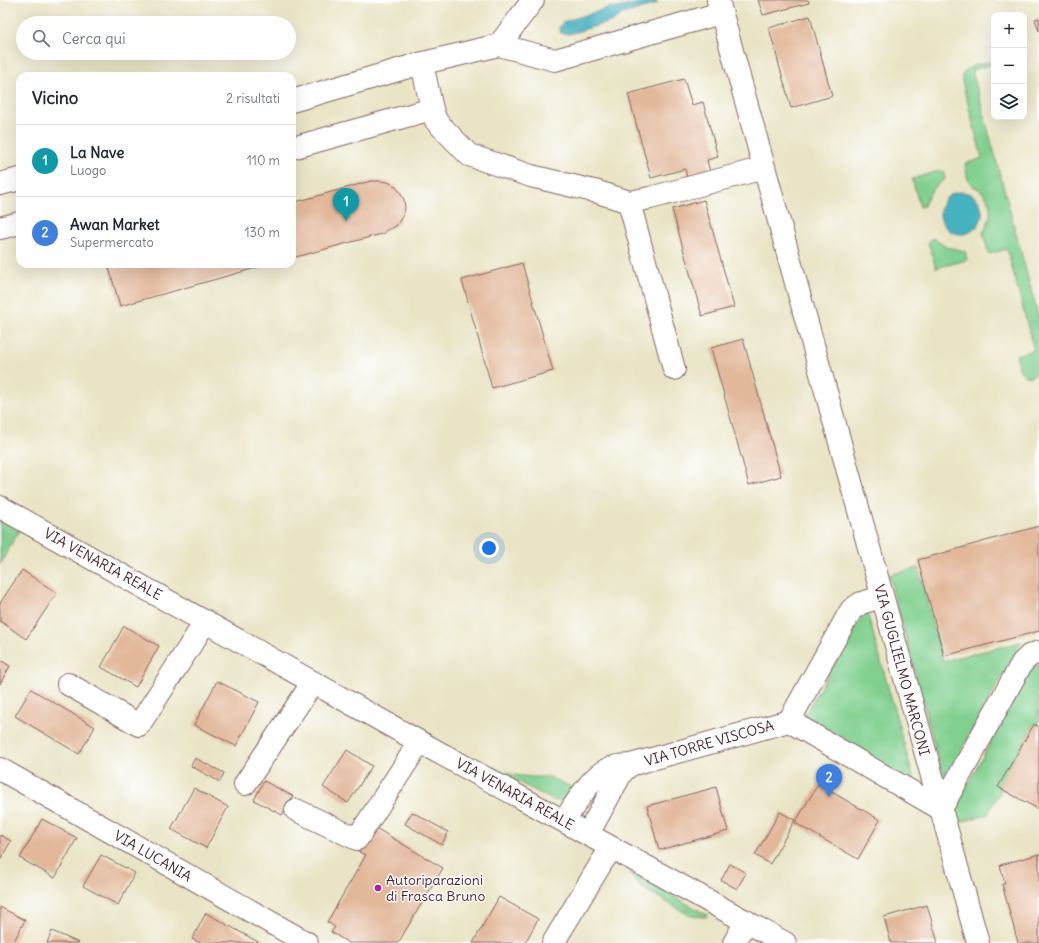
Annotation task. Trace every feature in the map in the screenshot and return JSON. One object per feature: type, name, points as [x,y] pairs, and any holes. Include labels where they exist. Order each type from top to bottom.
[{"type":"street","points":[[499,45],[533,0]]},
{"type":"street","points":[[296,100],[422,64],[499,45],[554,60],[720,7]]},
{"type":"street","name":"VIA GUGLIELMO MARCONI","points":[[720,7],[978,943]]},
{"type":"street","points":[[422,64],[436,122],[469,155],[531,176],[598,192],[629,202],[650,198],[764,168]]},
{"type":"street","points":[[296,147],[432,109]]},
{"type":"street","points":[[0,184],[16,180]]},
{"type":"street","points":[[629,202],[674,369]]},
{"type":"street","points":[[0,228],[16,224]]},
{"type":"street","name":"VIA VENARIA REALE","points":[[0,507],[418,741],[785,943]]},
{"type":"street","points":[[882,597],[861,603],[850,610],[789,721],[941,809],[1022,663],[1033,654]]},
{"type":"street","points":[[68,684],[139,725],[206,622]]},
{"type":"street","points":[[245,784],[313,682]]},
{"type":"street","name":"VIA TORRE VISCOSA","points":[[564,821],[589,786],[601,773],[611,768],[630,765],[789,721]]},
{"type":"street","points":[[296,810],[357,840],[410,757],[418,741]]},
{"type":"street","name":"VIA TORRE VISCOSA","points":[[588,834],[622,772],[630,765]]},
{"type":"street","name":"VIA LUCANIA","points":[[0,769],[307,943]]},
{"type":"street","points":[[553,943],[612,848]]},
{"type":"street","points":[[734,943],[746,921]]},
{"type":"green space","points":[[991,62],[991,65],[972,70],[1039,319],[1039,370],[1031,377],[1024,375],[1019,366],[1016,355],[1034,350],[1007,249],[989,254],[983,233],[990,217],[990,206],[980,190],[970,182],[965,164],[982,158],[962,81],[964,72],[968,68]]},
{"type":"green space","points":[[942,170],[945,179],[927,197],[924,206],[920,207],[912,179]]},
{"type":"green space","points":[[933,238],[946,247],[965,251],[967,260],[936,268],[928,242]]},
{"type":"green space","points":[[0,520],[19,531],[0,564]]},
{"type":"green space","points":[[918,568],[943,661],[1021,642],[944,781],[889,575]]},
{"type":"green space","points":[[866,608],[916,787],[803,718]]},
{"type":"green space","points":[[1039,664],[1039,723],[1037,726],[1034,724],[999,786],[1002,788],[987,815],[960,822],[956,805],[1033,665]]},
{"type":"green space","points":[[480,762],[514,775],[549,777],[576,789],[569,797],[563,800],[553,800]]},
{"type":"green space","points":[[631,872],[707,915],[706,917],[691,916],[641,887],[630,874]]},
{"type":"water","points":[[650,0],[656,0],[657,4],[622,14],[613,21],[569,34],[561,33],[559,28],[563,22],[611,7],[618,8]]},
{"type":"water","points":[[957,192],[965,192],[976,198],[982,209],[982,217],[976,228],[965,234],[957,234],[946,228],[940,217],[940,209],[946,198]]},
{"type":"building","points":[[758,0],[808,0],[809,3],[763,15]]},
{"type":"building","points":[[810,16],[832,96],[791,108],[769,28]]},
{"type":"building","points":[[1039,18],[1039,31],[1035,19]]},
{"type":"building","points":[[684,79],[692,105],[703,102],[718,157],[707,160],[711,176],[688,182],[685,169],[651,178],[628,94]]},
{"type":"building","points":[[371,181],[380,181],[388,182],[395,186],[404,200],[405,208],[403,215],[396,226],[385,231],[385,233],[296,257],[296,202]]},
{"type":"building","points":[[704,200],[734,307],[702,316],[672,209]]},
{"type":"building","points":[[522,263],[553,371],[492,388],[462,280]]},
{"type":"building","points":[[109,268],[256,268],[120,306]]},
{"type":"building","points":[[743,339],[781,476],[749,485],[711,348]]},
{"type":"building","points":[[1039,526],[1039,631],[944,656],[918,560]]},
{"type":"building","points":[[22,570],[57,593],[26,639],[0,621],[0,603]]},
{"type":"building","points":[[124,626],[159,646],[136,687],[101,667]]},
{"type":"building","points":[[0,660],[10,666],[0,684]]},
{"type":"building","points":[[217,681],[259,702],[236,746],[194,725]]},
{"type":"building","points":[[31,689],[95,727],[79,754],[15,716]]},
{"type":"building","points":[[1034,724],[1039,727],[1038,809],[998,787]]},
{"type":"building","points":[[347,750],[372,766],[348,803],[323,787]]},
{"type":"building","points":[[195,758],[224,773],[220,782],[191,766]]},
{"type":"building","points":[[264,781],[293,796],[282,815],[254,800]]},
{"type":"building","points":[[818,784],[880,820],[858,859],[795,823]]},
{"type":"building","points":[[716,787],[728,831],[659,850],[647,806]]},
{"type":"building","points":[[194,788],[228,807],[206,848],[171,829]]},
{"type":"building","points":[[412,812],[448,832],[442,845],[405,824]]},
{"type":"building","points":[[780,812],[795,820],[770,864],[755,855]]},
{"type":"building","points":[[42,819],[77,838],[55,878],[20,858]]},
{"type":"building","points":[[374,827],[443,868],[398,943],[349,943],[331,932],[335,927],[327,922],[366,855],[359,852]]},
{"type":"building","points":[[0,835],[11,841],[0,860]]},
{"type":"building","points":[[1039,854],[1039,943],[1018,943],[1002,884],[1005,884],[1000,865]]},
{"type":"building","points":[[101,855],[135,873],[118,905],[83,886]]},
{"type":"building","points":[[730,864],[746,873],[737,889],[721,880]]},
{"type":"building","points":[[499,897],[538,919],[525,943],[473,943]]},
{"type":"building","points":[[927,905],[938,943],[891,943],[884,917]]},
{"type":"building","points":[[0,907],[25,920],[13,943],[0,943]]},
{"type":"building","points":[[206,913],[260,943],[200,943],[192,939]]},
{"type":"building","points":[[52,931],[79,943],[47,943]]},
{"type":"place","name":"La Nave","points":[[346,221]]},
{"type":"place","name":"Awan Market","points":[[829,797]]},
{"type":"place","name":"Autoriparazioni di Frasca Bruno","points":[[378,888]]}]
